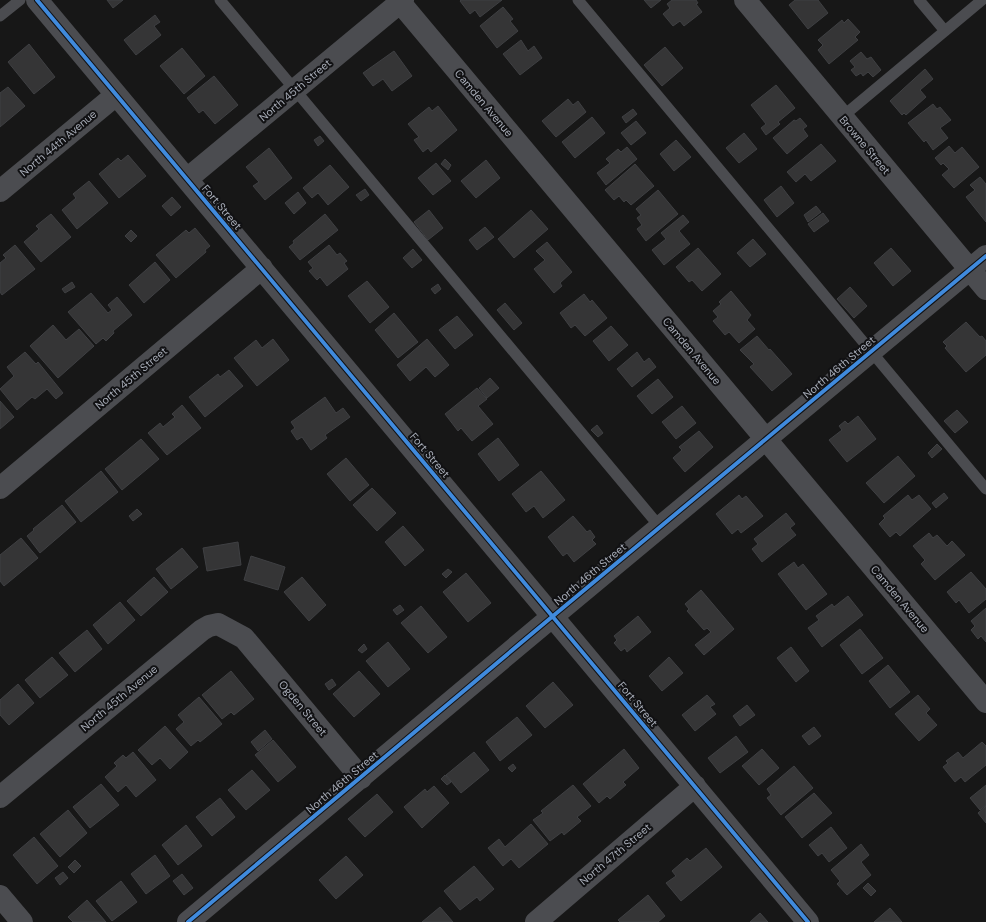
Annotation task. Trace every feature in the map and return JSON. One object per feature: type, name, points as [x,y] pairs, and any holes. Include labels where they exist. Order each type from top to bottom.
[{"type":"street","name":"Fort Street","points":[[37,0],[808,922]]},
{"type":"street","name":"Browne Street","points":[[745,0],[842,117],[978,263],[986,289]]},
{"type":"street","name":"North 45th Street","points":[[187,179],[401,1]]},
{"type":"street","name":"Camden Avenue","points":[[401,1],[986,702]]},
{"type":"street","name":"North 44th Avenue","points":[[0,191],[116,95]]},
{"type":"street","name":"North 46th Street","points":[[188,922],[978,263]]},
{"type":"street","name":"North 45th Street","points":[[0,488],[262,268]]},
{"type":"street","name":"North 45th Avenue","points":[[0,797],[202,630],[209,626],[218,624],[244,638]]},
{"type":"street","name":"Ogden Street","points":[[244,638],[361,778]]},
{"type":"street","name":"North 47th Street","points":[[536,922],[695,786]]},
{"type":"street","points":[[0,896],[22,922]]},
{"type":"lane","points":[[0,16],[20,0]]},
{"type":"lane","points":[[220,0],[660,527]]},
{"type":"lane","points":[[578,0],[986,489]]},
{"type":"lane","points":[[919,0],[945,31]]},
{"type":"lane","points":[[842,117],[982,0]]},
{"type":"building","points":[[107,0],[123,0],[113,8]]},
{"type":"building","points":[[502,0],[480,17],[475,10],[470,14],[460,1]]},
{"type":"building","points":[[644,0],[661,0],[651,8]]},
{"type":"building","points":[[672,0],[696,0],[698,3],[696,4],[702,12],[684,26],[680,21],[673,26],[663,14],[670,8],[667,4]]},
{"type":"building","points":[[795,0],[818,0],[828,13],[808,29],[789,5]]},
{"type":"building","points":[[503,7],[513,19],[510,21],[518,31],[497,48],[480,26]]},
{"type":"building","points":[[155,15],[160,22],[154,26],[161,35],[136,55],[124,40]]},
{"type":"building","points":[[848,19],[860,32],[855,37],[858,40],[829,64],[818,50],[823,45],[818,40],[842,20],[844,23]]},
{"type":"building","points":[[521,40],[528,51],[534,46],[542,58],[520,75],[503,54]]},
{"type":"building","points":[[29,44],[55,77],[34,94],[8,62]]},
{"type":"building","points":[[665,47],[683,68],[662,86],[644,65]]},
{"type":"building","points":[[182,48],[205,76],[184,94],[160,66]]},
{"type":"building","points":[[394,51],[412,76],[392,91],[383,79],[373,86],[363,73]]},
{"type":"building","points":[[861,52],[867,59],[871,57],[881,70],[873,77],[868,72],[863,76],[861,73],[856,76],[851,70],[855,67],[850,61]]},
{"type":"building","points":[[925,69],[933,79],[920,90],[926,97],[906,115],[904,113],[902,115],[890,101]]},
{"type":"building","points":[[214,76],[238,105],[215,124],[203,110],[199,113],[187,98]]},
{"type":"building","points":[[776,85],[795,108],[778,122],[780,124],[766,135],[761,128],[766,124],[751,105]]},
{"type":"building","points":[[8,87],[25,106],[0,127],[0,93]]},
{"type":"building","points":[[568,99],[573,105],[578,101],[586,112],[556,137],[542,121]]},
{"type":"building","points":[[933,104],[937,109],[940,107],[951,120],[940,128],[948,138],[933,150],[926,140],[924,142],[908,123]]},
{"type":"building","points":[[438,106],[457,130],[431,152],[428,148],[423,152],[414,140],[419,137],[408,124],[429,107],[432,111]]},
{"type":"building","points":[[633,109],[637,114],[626,123],[622,117]]},
{"type":"building","points":[[592,117],[605,133],[575,158],[562,142]]},
{"type":"building","points":[[800,118],[807,126],[803,129],[808,136],[787,154],[773,138],[794,120],[796,121]]},
{"type":"building","points":[[636,121],[646,133],[631,145],[621,133]]},
{"type":"building","points":[[744,133],[757,149],[739,163],[726,148]]},
{"type":"building","points":[[320,136],[324,141],[318,146],[314,140]]},
{"type":"building","points":[[676,140],[691,157],[674,171],[660,154]]},
{"type":"building","points":[[821,144],[836,161],[811,181],[805,174],[796,182],[787,172]]},
{"type":"building","points":[[949,146],[955,153],[962,147],[979,167],[954,188],[942,175],[949,169],[943,163],[941,165],[935,158]]},
{"type":"building","points":[[627,147],[637,159],[606,185],[597,173],[610,163],[606,159],[618,149],[621,152]]},
{"type":"building","points":[[269,148],[292,178],[265,200],[253,186],[259,182],[246,167]]},
{"type":"building","points":[[128,155],[146,176],[119,198],[99,174],[118,158],[121,161]]},
{"type":"building","points":[[445,159],[451,165],[448,170],[441,164]]},
{"type":"building","points":[[486,160],[500,178],[476,198],[461,181]]},
{"type":"building","points":[[436,163],[451,181],[433,195],[418,178]]},
{"type":"building","points":[[635,164],[654,186],[631,205],[626,200],[624,202],[619,196],[614,200],[605,190]]},
{"type":"building","points":[[330,165],[349,187],[328,205],[318,193],[312,198],[303,188]]},
{"type":"building","points":[[980,177],[986,184],[986,222],[966,197],[975,190],[970,185]]},
{"type":"building","points":[[89,181],[108,203],[77,229],[62,210],[76,198],[73,194]]},
{"type":"building","points":[[781,186],[794,203],[777,217],[764,200]]},
{"type":"building","points":[[365,189],[369,195],[361,201],[356,195]]},
{"type":"building","points":[[658,190],[678,214],[646,241],[637,229],[642,225],[637,218],[641,215],[636,209]]},
{"type":"building","points":[[298,192],[306,203],[294,214],[285,203]]},
{"type":"building","points":[[172,197],[181,207],[171,216],[162,206]]},
{"type":"building","points":[[816,206],[821,212],[808,222],[804,215]]},
{"type":"building","points":[[429,210],[443,228],[428,240],[414,222]]},
{"type":"building","points":[[531,210],[548,229],[514,258],[498,239]]},
{"type":"building","points":[[823,213],[829,221],[814,232],[808,224]]},
{"type":"building","points":[[51,214],[71,237],[41,262],[24,242],[39,229],[36,226]]},
{"type":"building","points":[[325,214],[338,230],[300,260],[289,247],[294,243],[293,241]]},
{"type":"building","points":[[683,215],[689,222],[679,231],[690,244],[664,265],[652,250],[666,239],[661,233]]},
{"type":"building","points":[[485,227],[494,237],[477,250],[469,240]]},
{"type":"building","points":[[195,228],[210,246],[205,250],[206,252],[176,278],[156,255],[186,230],[189,233]]},
{"type":"building","points":[[131,230],[137,236],[131,242],[125,236]]},
{"type":"building","points":[[753,239],[766,254],[750,267],[737,253]]},
{"type":"building","points":[[547,242],[572,272],[560,283],[562,286],[554,293],[534,269],[545,260],[536,251]]},
{"type":"building","points":[[15,245],[35,269],[2,295],[0,292],[0,263],[6,258],[3,255]]},
{"type":"building","points":[[329,245],[337,255],[340,253],[347,261],[344,263],[348,269],[327,286],[320,277],[317,280],[309,271],[313,268],[308,262]]},
{"type":"building","points":[[698,248],[721,274],[702,291],[692,280],[689,282],[676,267]]},
{"type":"building","points":[[891,248],[911,271],[893,286],[874,263]]},
{"type":"building","points":[[413,249],[422,260],[412,268],[403,258]]},
{"type":"building","points":[[155,262],[170,280],[144,303],[129,285]]},
{"type":"building","points":[[367,281],[389,307],[370,323],[348,296]]},
{"type":"building","points":[[72,282],[75,287],[65,293],[62,289]]},
{"type":"building","points":[[438,284],[441,289],[435,294],[431,289]]},
{"type":"building","points":[[850,287],[867,306],[854,318],[837,299]]},
{"type":"building","points":[[731,291],[751,315],[747,320],[755,329],[739,343],[729,332],[725,335],[713,321],[718,317],[713,311],[721,304],[719,302]]},
{"type":"building","points":[[91,293],[108,313],[112,310],[108,305],[117,297],[132,315],[113,331],[114,333],[106,341],[103,338],[96,344],[68,312]]},
{"type":"building","points":[[584,294],[590,302],[592,300],[607,318],[585,336],[575,325],[571,328],[560,313]]},
{"type":"building","points":[[505,303],[522,323],[514,330],[497,310]]},
{"type":"building","points":[[394,313],[418,342],[398,358],[375,330]]},
{"type":"building","points":[[457,316],[473,335],[455,349],[439,330]]},
{"type":"building","points":[[966,322],[980,337],[982,336],[986,341],[986,355],[966,372],[945,348],[947,346],[943,342]]},
{"type":"building","points":[[53,325],[66,340],[79,329],[94,346],[58,378],[30,346]]},
{"type":"building","points":[[611,326],[628,345],[609,361],[593,341]]},
{"type":"building","points":[[757,336],[792,374],[772,391],[750,367],[754,364],[740,350]]},
{"type":"building","points":[[273,339],[289,360],[257,386],[234,358],[256,340],[262,348]]},
{"type":"building","points":[[427,339],[449,365],[435,377],[426,367],[410,381],[397,365]]},
{"type":"building","points":[[25,352],[36,364],[38,362],[63,393],[56,399],[47,389],[35,399],[32,397],[17,410],[0,389],[14,376],[7,367]]},
{"type":"building","points":[[637,352],[644,362],[649,358],[656,367],[632,387],[617,369]]},
{"type":"building","points":[[229,370],[243,386],[205,417],[189,397],[218,374],[220,377]]},
{"type":"building","points":[[490,378],[499,388],[487,398],[479,388]]},
{"type":"building","points":[[658,379],[673,397],[652,414],[637,396]]},
{"type":"building","points":[[477,388],[487,399],[478,406],[493,424],[472,441],[461,428],[458,431],[445,414]]},
{"type":"building","points":[[325,397],[336,413],[343,408],[350,417],[325,435],[327,438],[311,450],[302,437],[297,440],[291,431],[295,428],[291,422]]},
{"type":"building","points":[[0,401],[14,417],[0,429]]},
{"type":"building","points":[[182,405],[201,428],[167,455],[148,433],[160,423],[163,427],[175,417],[172,414]]},
{"type":"building","points":[[682,406],[696,423],[676,439],[662,422]]},
{"type":"building","points":[[957,410],[968,422],[955,433],[944,421]]},
{"type":"building","points":[[858,416],[876,439],[847,462],[829,440],[842,430],[839,426],[845,421],[848,424]]},
{"type":"building","points":[[597,425],[603,433],[598,437],[591,430]]},
{"type":"building","points":[[699,431],[713,447],[685,472],[673,458],[682,450],[679,447]]},
{"type":"building","points":[[498,438],[519,465],[499,481],[478,454]]},
{"type":"building","points":[[141,439],[159,459],[122,490],[105,469]]},
{"type":"building","points":[[937,444],[942,449],[932,458],[928,453]]},
{"type":"building","points":[[898,456],[915,476],[884,503],[866,483]]},
{"type":"building","points":[[346,458],[369,485],[350,501],[327,474]]},
{"type":"building","points":[[101,471],[118,492],[81,522],[65,501]]},
{"type":"building","points":[[541,471],[565,500],[543,518],[534,506],[526,512],[512,494]]},
{"type":"building","points":[[372,488],[396,513],[377,531],[353,505]]},
{"type":"building","points":[[944,493],[948,498],[936,508],[932,503]]},
{"type":"building","points":[[739,495],[742,499],[746,496],[763,516],[741,533],[738,529],[732,534],[716,514]]},
{"type":"building","points":[[908,495],[912,500],[919,495],[931,509],[900,536],[896,532],[890,537],[879,524],[885,518],[883,516]]},
{"type":"building","points":[[62,505],[76,522],[40,553],[27,536],[34,530],[33,529]]},
{"type":"building","points":[[137,509],[142,514],[133,521],[129,516]]},
{"type":"building","points":[[786,513],[795,524],[790,528],[796,535],[762,562],[752,549],[758,544],[754,539]]},
{"type":"building","points":[[573,516],[587,532],[590,530],[595,537],[592,540],[596,544],[574,562],[567,553],[563,556],[548,537]]},
{"type":"building","points":[[403,526],[424,550],[405,566],[385,542]]},
{"type":"building","points":[[929,533],[933,538],[937,535],[947,546],[952,541],[965,555],[935,580],[921,564],[925,560],[913,546]]},
{"type":"building","points":[[21,538],[38,558],[4,586],[0,581],[0,555]]},
{"type":"building","points":[[238,542],[241,565],[207,571],[203,548]]},
{"type":"building","points":[[182,548],[198,567],[171,589],[156,569]]},
{"type":"building","points":[[251,556],[285,567],[278,590],[244,580]]},
{"type":"building","points":[[794,562],[798,568],[803,564],[827,594],[806,610],[778,574]]},
{"type":"building","points":[[448,569],[452,572],[446,578],[442,574]]},
{"type":"building","points":[[971,572],[986,589],[986,599],[969,613],[959,600],[956,603],[947,592]]},
{"type":"building","points":[[466,573],[491,603],[468,622],[443,592]]},
{"type":"building","points":[[154,577],[168,592],[141,616],[127,601]]},
{"type":"building","points":[[302,577],[326,605],[309,621],[284,592]]},
{"type":"building","points":[[701,590],[734,629],[704,655],[695,645],[711,632],[707,628],[704,630],[687,611],[689,609],[685,604]]},
{"type":"building","points":[[848,596],[863,615],[822,647],[808,628],[819,620],[816,616],[832,604],[834,607]]},
{"type":"building","points":[[120,602],[135,620],[108,644],[93,625]]},
{"type":"building","points":[[400,605],[404,610],[397,615],[393,610]]},
{"type":"building","points":[[421,606],[447,637],[428,653],[401,623]]},
{"type":"building","points":[[986,608],[986,642],[981,636],[978,639],[971,630],[975,626],[971,621]]},
{"type":"building","points":[[638,616],[651,632],[627,652],[625,648],[621,651],[614,643],[617,640],[614,636]]},
{"type":"building","points":[[860,629],[883,658],[862,674],[840,645]]},
{"type":"building","points":[[87,630],[102,649],[75,672],[59,653]]},
{"type":"building","points":[[388,642],[410,669],[388,687],[366,661]]},
{"type":"building","points":[[364,644],[367,649],[362,653],[358,650]]},
{"type":"building","points":[[791,647],[809,671],[796,682],[777,658]]},
{"type":"building","points":[[52,657],[68,675],[40,698],[25,680]]},
{"type":"building","points":[[669,657],[683,673],[662,691],[649,676]]},
{"type":"building","points":[[888,665],[910,692],[890,708],[869,681]]},
{"type":"building","points":[[231,671],[254,699],[234,715],[231,712],[222,719],[202,695]]},
{"type":"building","points":[[359,671],[380,694],[354,717],[333,694]]},
{"type":"building","points":[[332,679],[336,685],[329,690],[325,684]]},
{"type":"building","points":[[553,682],[573,705],[545,728],[526,706]]},
{"type":"building","points":[[18,684],[34,703],[9,725],[0,715],[0,700]]},
{"type":"building","points":[[707,695],[715,704],[710,707],[716,714],[695,731],[682,715]]},
{"type":"building","points":[[918,695],[930,709],[926,713],[937,725],[919,741],[895,714]]},
{"type":"building","points":[[199,697],[222,724],[200,742],[198,740],[191,746],[176,729],[184,722],[178,715]]},
{"type":"building","points":[[747,705],[755,715],[740,726],[733,716]]},
{"type":"building","points":[[517,717],[532,735],[500,761],[486,742]]},
{"type":"building","points":[[165,726],[188,752],[170,769],[160,758],[152,765],[138,750]]},
{"type":"building","points":[[814,727],[821,736],[809,745],[802,736]]},
{"type":"building","points":[[265,730],[272,739],[258,751],[251,742]]},
{"type":"building","points":[[736,736],[748,752],[720,773],[708,758]]},
{"type":"building","points":[[273,740],[296,767],[278,782],[255,755]]},
{"type":"building","points":[[982,742],[986,746],[986,765],[965,782],[961,777],[955,782],[943,767],[948,763],[946,761],[958,752],[963,758]]},
{"type":"building","points":[[624,749],[639,768],[623,782],[626,785],[610,799],[607,796],[599,803],[583,784]]},
{"type":"building","points":[[762,749],[779,768],[759,785],[742,766]]},
{"type":"building","points":[[133,752],[156,780],[136,797],[126,785],[118,792],[105,777],[117,766],[114,763],[123,755],[126,758]]},
{"type":"building","points":[[474,752],[489,770],[461,793],[446,775]]},
{"type":"building","points":[[513,764],[516,768],[512,772],[508,768]]},
{"type":"building","points":[[794,766],[813,788],[781,815],[767,798],[771,795],[767,789]]},
{"type":"building","points":[[252,770],[270,790],[246,810],[228,790]]},
{"type":"building","points":[[445,775],[451,782],[447,785],[441,779]]},
{"type":"building","points":[[101,784],[119,805],[90,828],[73,807]]},
{"type":"building","points":[[573,785],[591,806],[577,817],[581,821],[564,835],[562,832],[550,841],[533,820],[543,813],[541,811]]},
{"type":"building","points":[[986,785],[986,805],[980,810],[970,798]]},
{"type":"building","points":[[434,786],[449,803],[422,828],[404,807],[425,789],[427,792]]},
{"type":"building","points":[[814,793],[832,813],[802,838],[785,817]]},
{"type":"building","points":[[377,794],[393,812],[365,837],[348,819]]},
{"type":"building","points":[[220,798],[235,817],[212,836],[196,817]]},
{"type":"building","points":[[986,806],[986,823],[978,813]]},
{"type":"building","points":[[68,810],[87,833],[60,857],[40,834]]},
{"type":"building","points":[[531,824],[548,844],[519,868],[511,859],[503,866],[488,848],[499,839],[505,847]]},
{"type":"building","points":[[186,825],[202,846],[178,865],[162,845]]},
{"type":"building","points":[[831,827],[847,848],[829,862],[822,853],[818,856],[809,845]]},
{"type":"building","points":[[34,837],[58,866],[37,884],[13,855]]},
{"type":"building","points":[[861,844],[869,855],[861,862],[871,875],[847,895],[837,884],[840,881],[831,870]]},
{"type":"building","points":[[706,848],[722,867],[681,901],[666,883],[676,876],[672,871],[687,858],[690,861]]},
{"type":"building","points":[[155,855],[170,876],[146,894],[131,874]]},
{"type":"building","points":[[346,856],[363,875],[336,899],[319,880]]},
{"type":"building","points":[[75,860],[81,866],[74,873],[68,867]]},
{"type":"building","points":[[474,866],[494,889],[480,901],[477,897],[460,910],[444,891]]},
{"type":"building","points":[[63,872],[68,878],[60,885],[55,878]]},
{"type":"building","points":[[182,874],[193,888],[184,895],[173,881]]},
{"type":"building","points":[[121,881],[137,902],[112,921],[96,901]]},
{"type":"building","points":[[868,883],[876,891],[871,896],[863,888]]},
{"type":"building","points":[[648,895],[665,916],[658,922],[620,922],[618,920]]},
{"type":"building","points":[[87,900],[106,922],[73,922],[68,917]]},
{"type":"building","points":[[440,907],[453,922],[422,922]]},
{"type":"building","points":[[890,908],[902,922],[874,922]]},
{"type":"building","points":[[760,913],[768,922],[750,922]]},
{"type":"cycle path","points":[[37,0],[808,922]]},
{"type":"cycle path","points":[[188,922],[986,256]]}]
